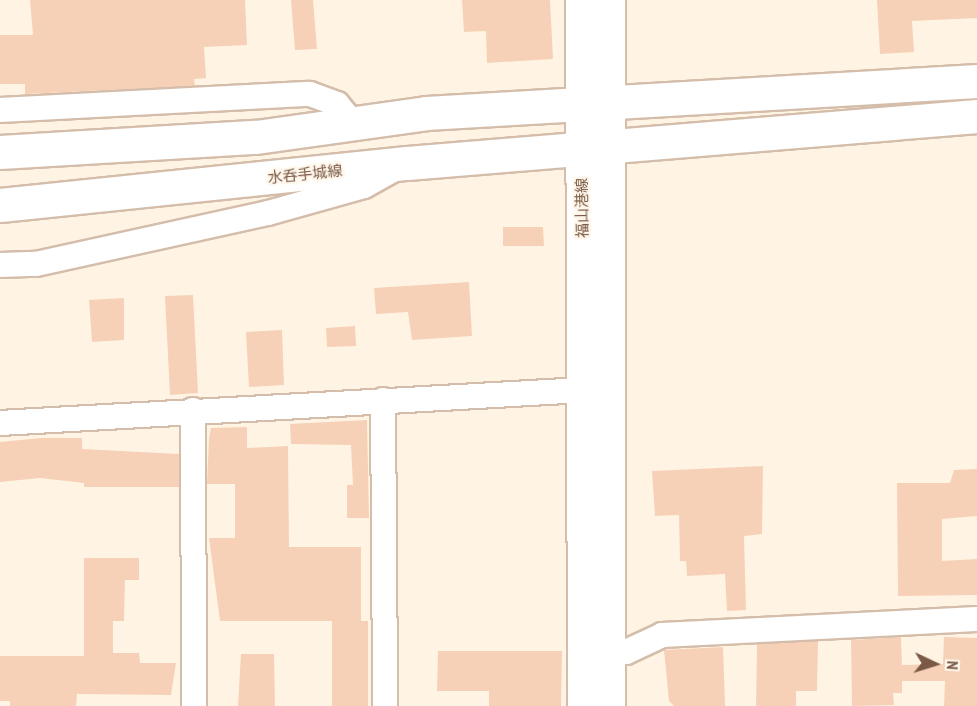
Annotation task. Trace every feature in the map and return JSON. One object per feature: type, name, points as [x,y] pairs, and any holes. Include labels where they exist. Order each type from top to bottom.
[{"type":"main road","points":[[582,0],[596,106]]},
{"type":"main road","points":[[596,106],[608,0]]},
{"type":"main road","points":[[0,152],[256,137],[426,113],[596,106],[977,81]]},
{"type":"main road","name":"福山港線","points":[[596,106],[597,389],[608,651],[608,706]]},
{"type":"main road","points":[[596,149],[977,116]]},
{"type":"main road","name":"水呑手城線","points":[[1,205],[407,163],[596,149]]},
{"type":"main road","name":"福山港線","points":[[584,706],[597,389]]},
{"type":"street","points":[[0,110],[310,94],[338,104],[352,122]]},
{"type":"street","points":[[0,265],[36,264],[268,213],[364,186],[407,163]]},
{"type":"street","points":[[0,423],[193,410],[597,389]]},
{"type":"street","points":[[383,400],[385,706]]},
{"type":"street","points":[[193,410],[194,706]]},
{"type":"street","points":[[608,651],[626,652],[662,635],[977,619]]},
{"type":"building","points":[[30,0],[245,0],[247,45],[204,47],[206,78],[194,79],[195,86],[25,94],[25,84],[0,84],[0,35],[33,35]]},
{"type":"building","points":[[291,0],[313,0],[317,49],[295,50]]},
{"type":"building","points":[[462,0],[550,0],[553,59],[487,63],[486,31],[464,32]]},
{"type":"building","points":[[877,0],[977,0],[977,18],[912,21],[914,52],[880,54]]},
{"type":"building","points":[[503,227],[543,227],[544,246],[503,246]]},
{"type":"building","points":[[469,282],[472,336],[412,340],[408,312],[376,314],[374,288]]},
{"type":"building","points":[[193,295],[198,393],[170,395],[165,296]]},
{"type":"building","points":[[124,298],[124,340],[92,342],[89,300]]},
{"type":"building","points":[[355,326],[356,346],[327,347],[326,328]]},
{"type":"building","points":[[282,330],[284,385],[249,387],[246,332]]},
{"type":"building","points":[[367,420],[369,518],[347,518],[347,485],[353,485],[351,445],[291,444],[290,424]]},
{"type":"building","points":[[247,427],[247,448],[288,446],[289,547],[361,547],[361,621],[368,621],[368,706],[332,706],[332,621],[220,621],[209,538],[235,538],[235,484],[207,484],[209,438],[211,428]]},
{"type":"building","points":[[41,438],[82,438],[82,449],[179,454],[179,487],[84,487],[84,483],[40,478],[0,482],[0,442]]},
{"type":"building","points":[[763,466],[762,534],[744,536],[746,610],[727,611],[725,574],[687,576],[686,561],[680,561],[679,515],[655,516],[652,471]]},
{"type":"building","points":[[977,469],[977,516],[942,519],[942,561],[977,559],[977,595],[898,596],[897,483],[950,483],[954,470]]},
{"type":"building","points":[[84,558],[139,558],[139,580],[125,580],[124,621],[113,621],[113,653],[139,653],[140,663],[176,663],[171,695],[77,694],[76,706],[10,706],[10,701],[0,701],[0,656],[84,656]]},
{"type":"building","points":[[901,637],[902,665],[943,664],[944,637],[977,638],[977,706],[944,706],[945,681],[902,681],[902,693],[893,693],[894,705],[852,706],[851,640]]},
{"type":"building","points":[[818,641],[817,691],[796,691],[796,706],[756,706],[757,644]]},
{"type":"building","points":[[723,647],[725,706],[674,706],[669,701],[664,650]]},
{"type":"building","points":[[438,651],[562,651],[561,706],[489,706],[489,691],[437,691]]},
{"type":"building","points":[[241,654],[274,654],[275,706],[238,706]]}]
